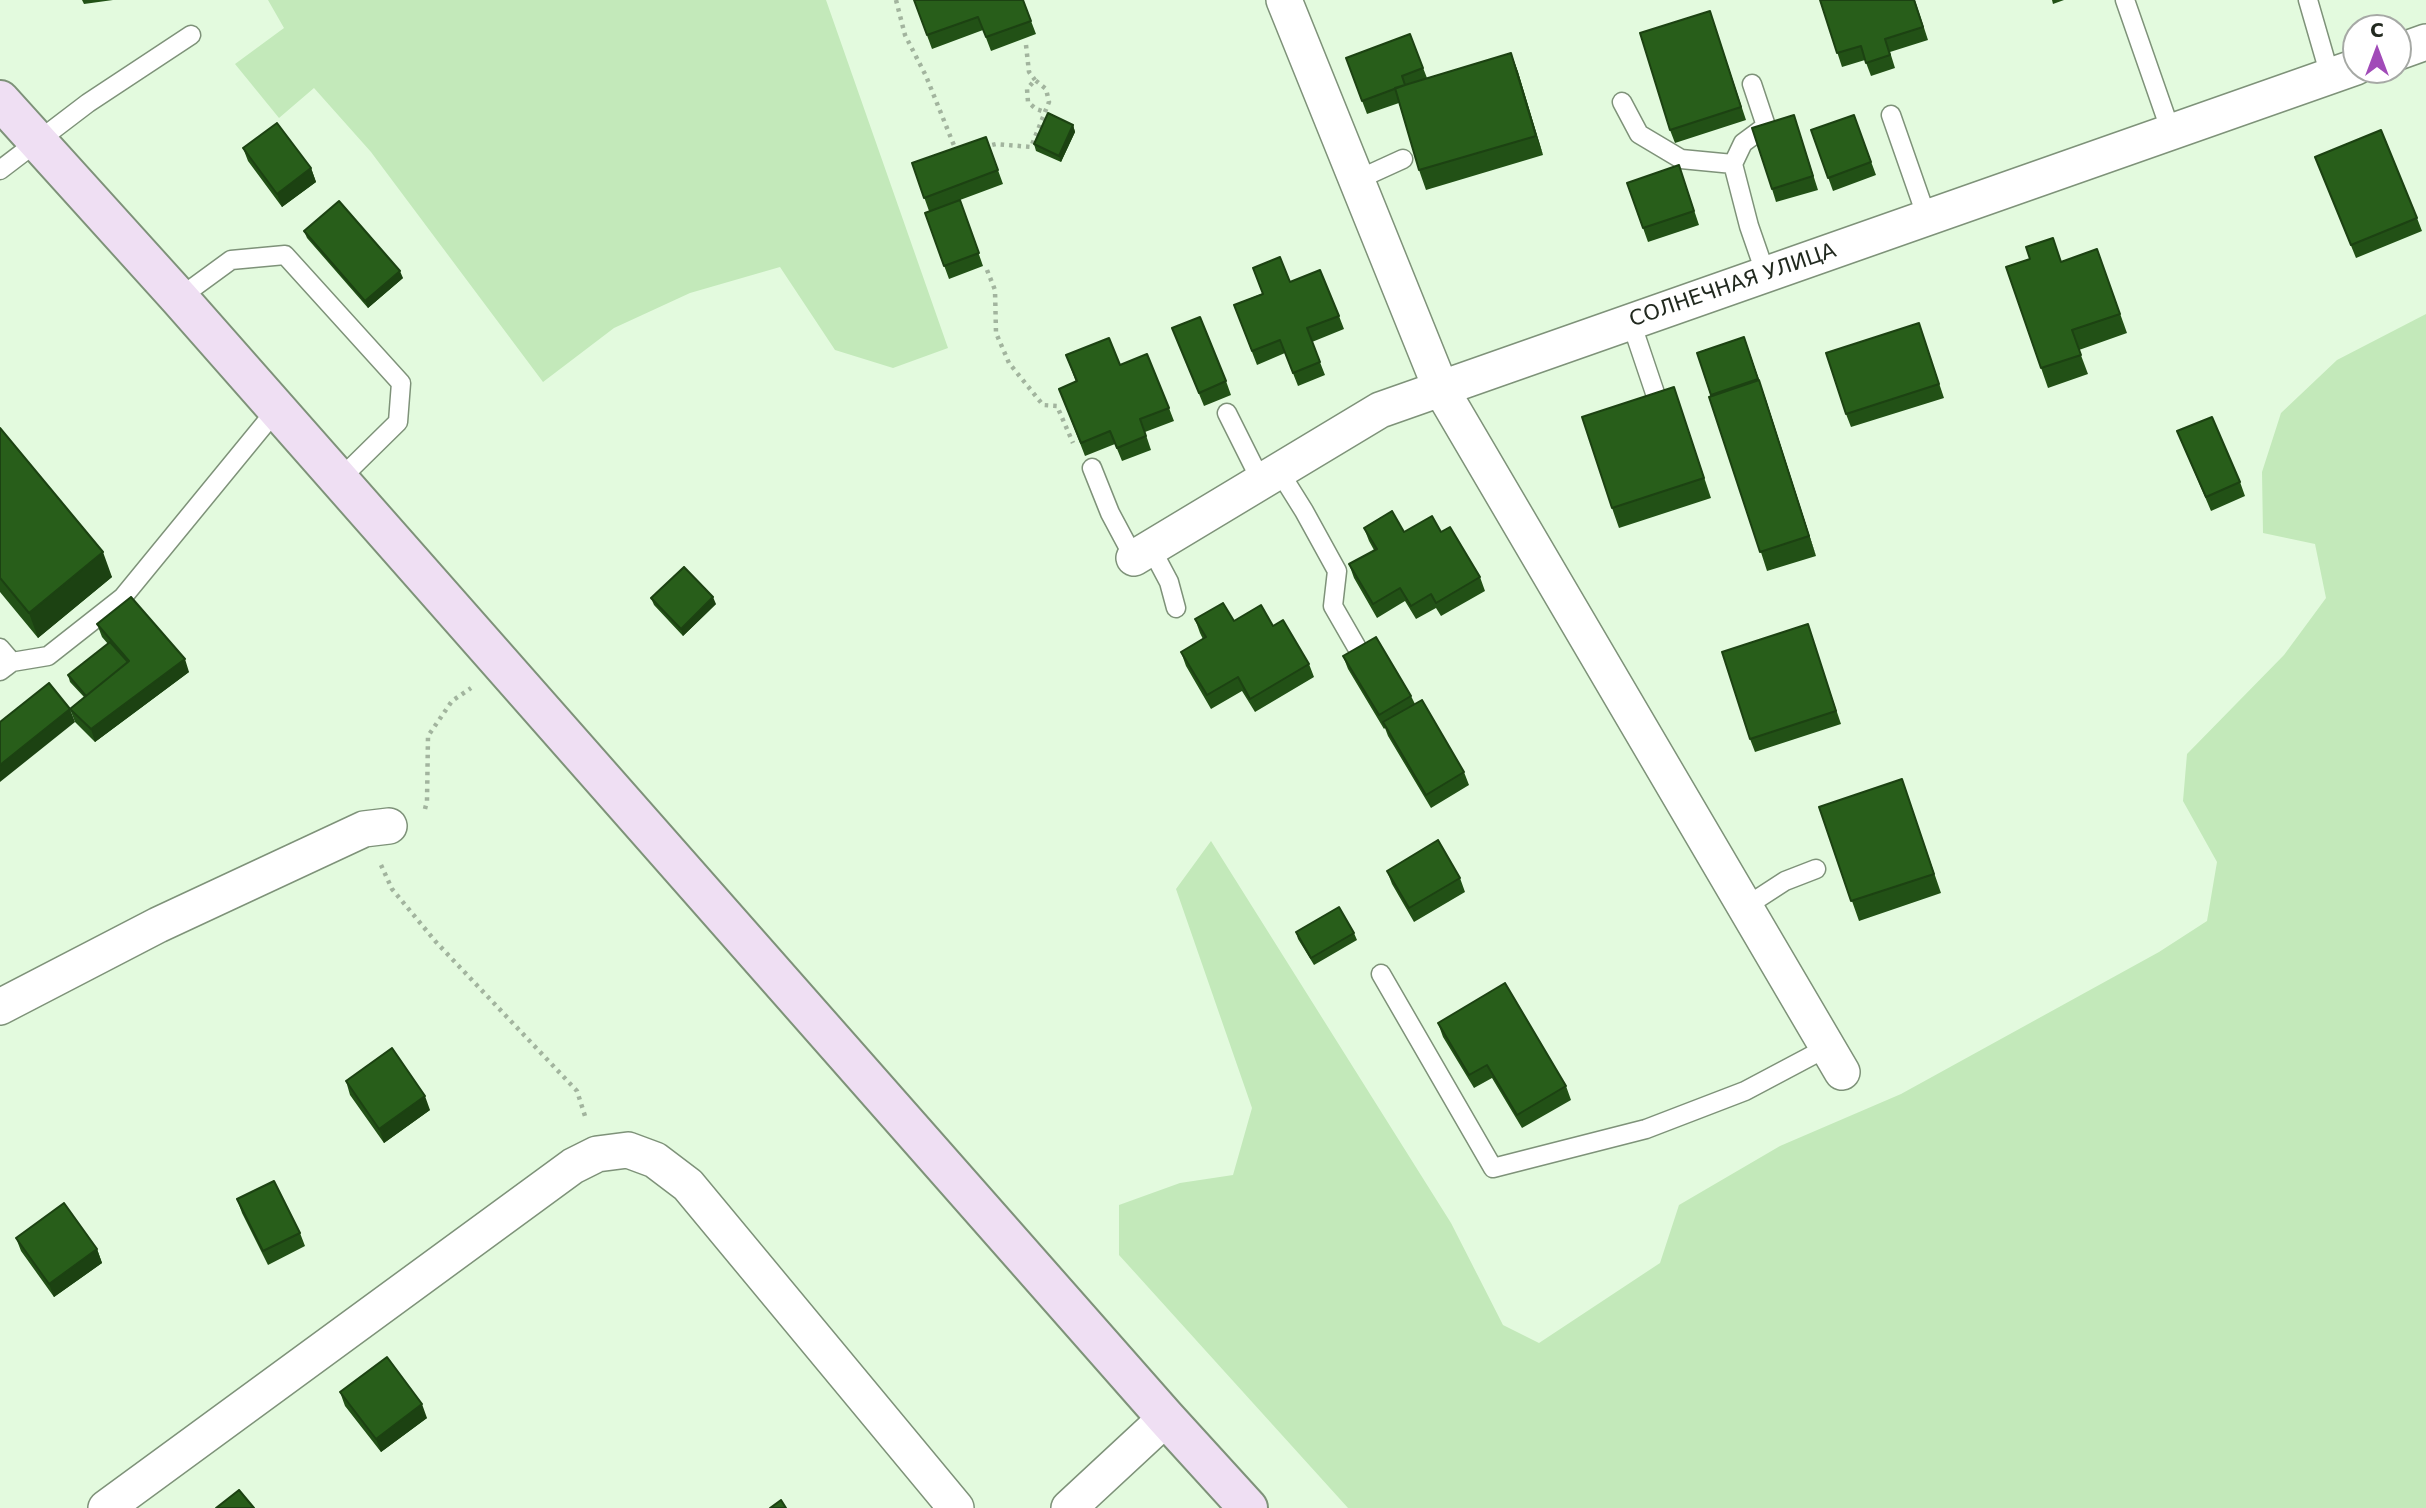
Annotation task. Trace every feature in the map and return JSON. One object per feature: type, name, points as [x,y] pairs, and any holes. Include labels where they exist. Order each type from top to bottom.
[{"type":"main road","points":[[0,100],[179,298],[1248,1508]]},
{"type":"street","points":[[1284,0],[1441,389],[1835,1059]]},
{"type":"street","name":"СОЛНЕЧНАЯ УЛИЦА","points":[[1143,553],[1380,410],[2342,71]]},
{"type":"street","points":[[0,1007],[158,925],[376,828]]},
{"type":"street","points":[[106,1508],[573,1166],[597,1154],[628,1150],[655,1160],[688,1185],[956,1508]]},
{"type":"street","points":[[1069,1508],[1166,1418]]},
{"type":"lane","points":[[2125,0],[2171,132]]},
{"type":"lane","points":[[2308,0],[2342,69]]},
{"type":"lane","points":[[0,170],[88,103],[191,35]]},
{"type":"lane","points":[[1752,85],[1766,126],[1743,143],[1733,164],[1749,226],[1766,275]]},
{"type":"lane","points":[[1622,102],[1639,134],[1681,159],[1733,164]]},
{"type":"lane","points":[[1891,115],[1927,218]]},
{"type":"lane","points":[[1357,180],[1403,159]]},
{"type":"lane","points":[[179,298],[231,260],[285,255],[401,383],[398,422],[339,480]]},
{"type":"lane","points":[[1631,322],[1658,402]]},
{"type":"lane","points":[[4,661],[48,656],[123,597],[277,409]]},
{"type":"lane","points":[[1227,413],[1270,476],[1304,510],[1337,571],[1333,606],[1356,646]]},
{"type":"lane","points":[[1092,468],[1110,513],[1169,582],[1177,608]]},
{"type":"lane","points":[[1745,907],[1786,881],[1816,869]]},
{"type":"lane","points":[[1381,974],[1493,1168],[1646,1129],[1835,1059]]},
{"type":"path","points":[[896,0],[905,35],[926,76],[955,148],[962,152]]},
{"type":"path","points":[[973,149],[996,145],[1031,147],[1049,102],[1046,89],[1029,72],[1026,45]]},
{"type":"path","points":[[1035,80],[1027,89],[1028,102],[1045,112]]},
{"type":"path","points":[[987,270],[995,290],[996,332],[1009,363],[1042,405],[1057,406],[1078,457],[1092,468]]},
{"type":"path","points":[[503,666],[452,701],[428,736],[428,801],[419,828],[376,828],[392,889],[436,942],[577,1091],[597,1154]]},
{"type":"green space","points":[[268,0],[826,0],[948,348],[893,368],[835,350],[780,267],[690,293],[614,328],[543,382],[371,152],[314,88],[279,118],[235,64],[284,28]]},
{"type":"green space","points":[[2426,314],[2426,1508],[1348,1508],[1119,1255],[1119,1205],[1180,1183],[1233,1175],[1252,1108],[1176,889],[1211,841],[1451,1223],[1503,1325],[1539,1343],[1660,1263],[1679,1205],[1780,1146],[1901,1094],[2159,952],[2207,921],[2217,862],[2183,801],[2187,754],[2284,655],[2326,598],[2315,544],[2263,533],[2262,472],[2281,413],[2337,360]]},
{"type":"building","points":[[914,0],[1023,0],[1031,21],[986,37],[978,17],[927,35]]},
{"type":"building","points":[[1820,0],[1914,0],[1923,27],[1885,39],[1890,55],[1866,63],[1861,46],[1837,53]]},
{"type":"building","points":[[1710,11],[1741,107],[1670,130],[1640,33]]},
{"type":"building","points":[[1410,34],[1423,68],[1402,76],[1405,85],[1362,101],[1346,58]]},
{"type":"building","points":[[1511,53],[1536,136],[1419,170],[1395,88]]},
{"type":"building","points":[[1048,113],[1073,125],[1059,156],[1034,144]]},
{"type":"building","points":[[1794,115],[1813,176],[1772,189],[1752,128]]},
{"type":"building","points":[[1854,115],[1871,162],[1828,178],[1811,130]]},
{"type":"building","points":[[277,123],[311,168],[277,194],[243,148]]},
{"type":"building","points":[[2381,130],[2417,218],[2351,245],[2315,157]]},
{"type":"building","points":[[986,137],[998,170],[924,198],[912,163]]},
{"type":"building","points":[[1679,165],[1694,211],[1643,228],[1627,183]]},
{"type":"building","points":[[960,200],[979,253],[944,266],[925,213]]},
{"type":"building","points":[[339,201],[400,271],[365,301],[304,231]]},
{"type":"building","points":[[2053,238],[2061,262],[2097,249],[2120,314],[2072,330],[2081,355],[2041,368],[2006,267],[2030,259],[2026,247]]},
{"type":"building","points":[[1280,257],[1290,282],[1320,270],[1339,316],[1307,328],[1320,362],[1293,373],[1280,340],[1252,351],[1234,305],[1263,294],[1253,268]]},
{"type":"building","points":[[1200,317],[1226,381],[1199,393],[1172,328]]},
{"type":"building","points":[[1919,323],[1939,384],[1846,414],[1826,353]]},
{"type":"building","points":[[1744,337],[1758,379],[1711,395],[1697,353]]},
{"type":"building","points":[[1109,338],[1120,365],[1147,354],[1169,408],[1140,419],[1146,436],[1117,448],[1110,431],[1081,443],[1059,389],[1077,381],[1066,355]]},
{"type":"building","points":[[1759,380],[1809,536],[1760,552],[1709,397]]},
{"type":"building","points":[[1674,387],[1704,478],[1612,508],[1582,417]]},
{"type":"building","points":[[2212,417],[2240,482],[2206,497],[2177,431]]},
{"type":"building","points":[[0,428],[103,552],[29,613],[0,578]]},
{"type":"building","points":[[1392,511],[1404,532],[1432,516],[1441,532],[1450,527],[1480,577],[1436,603],[1431,594],[1411,606],[1400,588],[1373,604],[1349,564],[1377,549],[1364,528]]},
{"type":"building","points":[[684,567],[713,597],[681,629],[651,598]]},
{"type":"building","points":[[131,597],[185,659],[91,729],[70,709],[129,661],[97,624]]},
{"type":"building","points":[[1223,603],[1234,621],[1261,605],[1273,626],[1283,620],[1309,664],[1250,699],[1238,677],[1207,695],[1181,652],[1206,637],[1195,619]]},
{"type":"building","points":[[1808,624],[1836,711],[1750,739],[1722,652]]},
{"type":"building","points":[[1376,637],[1411,696],[1379,715],[1343,656]]},
{"type":"building","points":[[110,642],[128,662],[86,696],[68,675]]},
{"type":"building","points":[[49,683],[70,709],[0,765],[0,722]]},
{"type":"building","points":[[1422,700],[1464,772],[1426,795],[1383,722]]},
{"type":"building","points":[[1902,779],[1934,874],[1851,901],[1819,807]]},
{"type":"building","points":[[1438,840],[1460,878],[1409,908],[1387,871]]},
{"type":"building","points":[[1339,907],[1354,933],[1311,958],[1296,932]]},
{"type":"building","points":[[1505,983],[1566,1086],[1517,1115],[1487,1065],[1469,1075],[1438,1023]]},
{"type":"building","points":[[392,1048],[425,1096],[379,1129],[346,1081]]},
{"type":"building","points":[[274,1181],[300,1233],[263,1251],[237,1199]]},
{"type":"building","points":[[64,1203],[97,1249],[49,1284],[16,1238]]},
{"type":"building","points":[[387,1357],[422,1404],[376,1439],[340,1392]]},
{"type":"building","points":[[239,1490],[254,1508],[216,1508]]},
{"type":"building","points":[[781,1500],[786,1508],[770,1508]]}]
